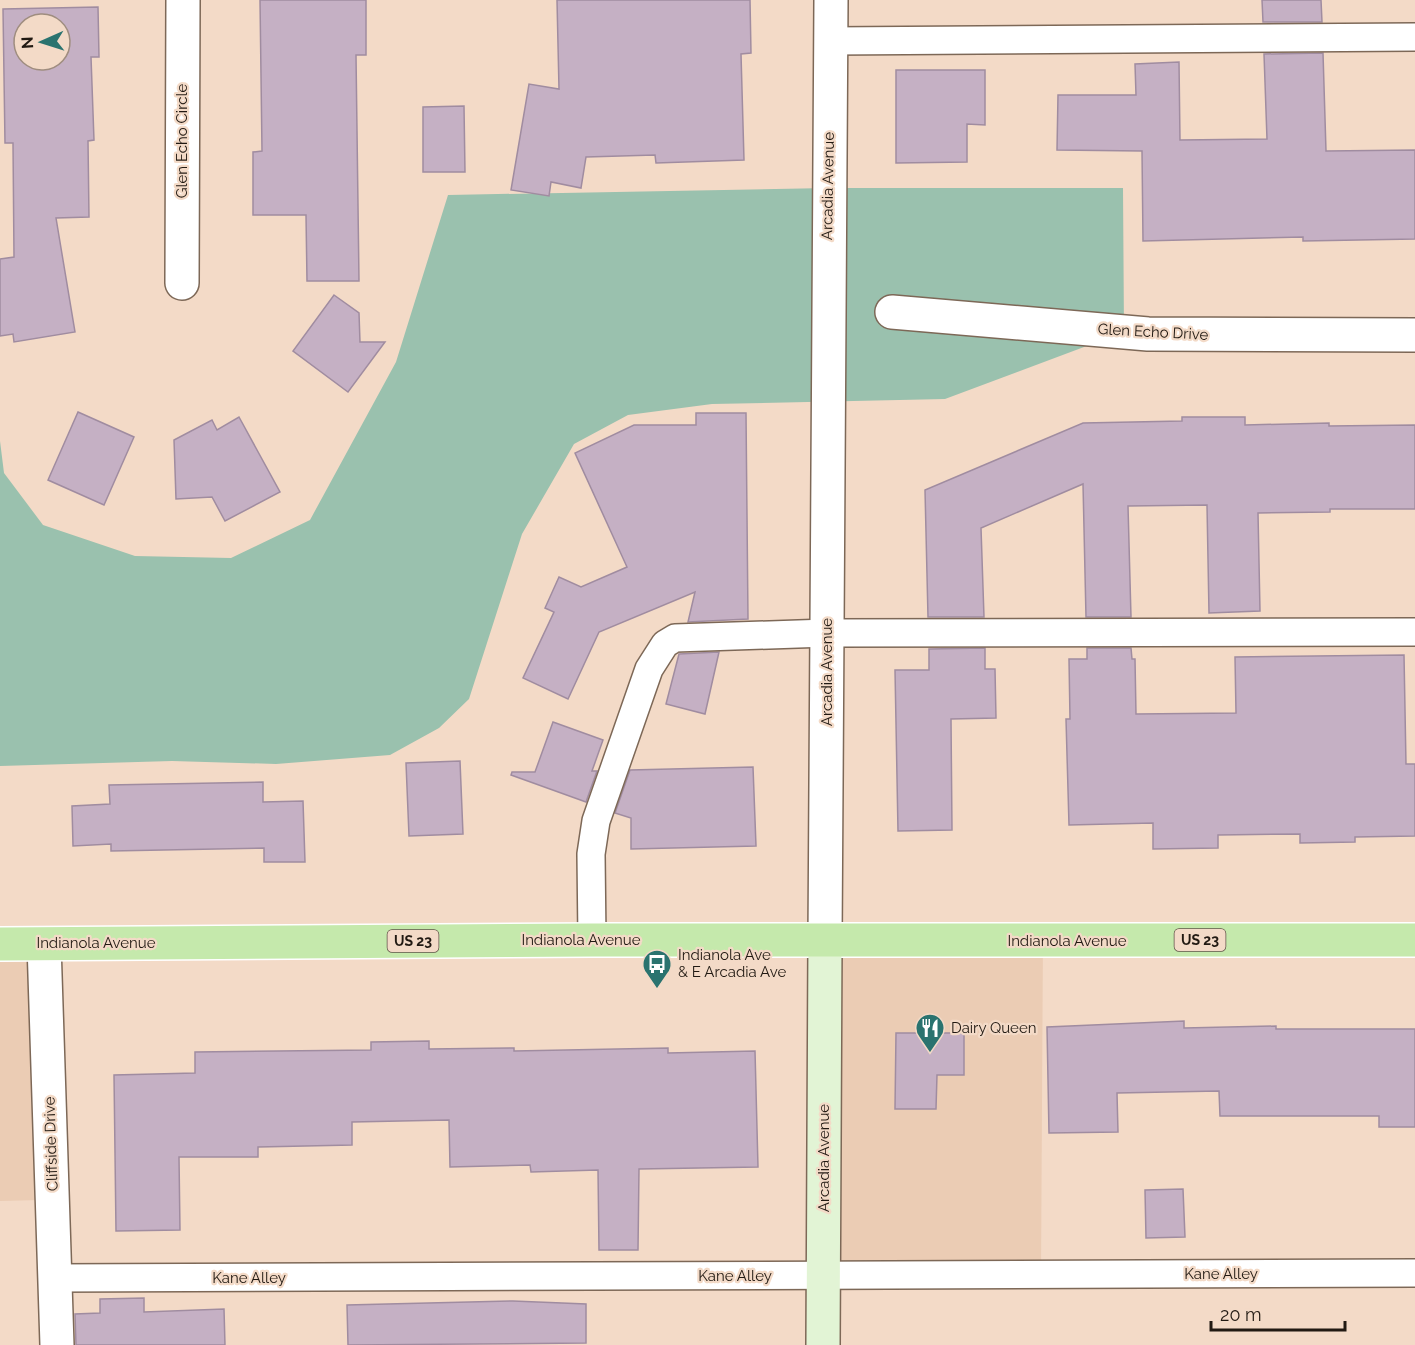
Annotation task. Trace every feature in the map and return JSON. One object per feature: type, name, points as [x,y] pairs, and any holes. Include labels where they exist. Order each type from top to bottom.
[{"type":"main road","name":"Indianola Avenue","points":[[0,944],[592,940],[1415,940]]},
{"type":"street","name":"Glen Echo Circle","points":[[182,283],[183,0]]},
{"type":"street","name":"Arcadia Avenue","points":[[823,1345],[828,188],[831,0]]},
{"type":"street","name":"Glen Echo Drive","points":[[892,312],[1148,334],[1415,335]]},
{"type":"street","name":"Cliffside Drive","points":[[44,944],[57,1345]]},
{"type":"lane","points":[[830,40],[1415,37]]},
{"type":"lane","points":[[592,940],[593,836],[649,669],[665,644],[675,638],[827,633],[1415,633]]},
{"type":"lane","name":"Kane Alley","points":[[55,1278],[1415,1273]]},
{"type":"shaded area","points":[[821,929],[1043,932],[1041,1278],[818,1276]]},
{"type":"shaded area","points":[[0,954],[34,954],[40,1200],[0,1201]]},
{"type":"green space","points":[[828,188],[1123,188],[1124,332],[945,399],[712,404],[628,415],[574,444],[522,534],[469,699],[439,728],[390,755],[276,764],[172,761],[0,766],[0,441],[4,473],[43,525],[135,556],[231,558],[310,520],[396,362],[448,195]]},
{"type":"building","points":[[260,0],[366,0],[366,55],[356,55],[359,281],[307,281],[306,215],[253,215],[253,152],[262,151]]},
{"type":"building","points":[[557,0],[750,0],[751,53],[741,54],[744,160],[656,163],[655,155],[586,157],[581,188],[551,182],[549,196],[511,190],[529,84],[559,89]]},
{"type":"building","points":[[1262,0],[1321,0],[1322,22],[1263,22]]},
{"type":"building","points":[[98,7],[99,57],[91,57],[94,140],[88,141],[89,217],[56,218],[75,332],[14,342],[13,334],[0,336],[0,259],[14,257],[13,143],[5,143],[3,9]]},
{"type":"building","points":[[1323,53],[1326,151],[1415,150],[1415,239],[1303,241],[1303,237],[1143,241],[1142,151],[1057,150],[1058,95],[1136,95],[1135,64],[1179,62],[1180,140],[1267,139],[1264,54]]},
{"type":"building","points":[[896,70],[985,70],[985,125],[967,124],[967,162],[896,163]]},
{"type":"building","points":[[464,106],[465,172],[423,172],[423,107]]},
{"type":"building","points":[[334,295],[359,313],[360,342],[385,342],[348,392],[293,351]]},
{"type":"building","points":[[78,412],[134,437],[104,505],[48,480]]},
{"type":"building","points":[[696,413],[746,413],[748,619],[688,622],[695,592],[599,632],[568,699],[523,678],[554,612],[545,608],[559,577],[581,587],[627,567],[575,453],[634,425],[696,425]]},
{"type":"building","points":[[239,417],[280,492],[225,521],[212,497],[176,499],[174,440],[212,420],[217,430]]},
{"type":"building","points":[[1182,417],[1245,417],[1245,425],[1329,423],[1329,426],[1415,425],[1415,509],[1330,509],[1330,512],[1258,513],[1260,611],[1209,613],[1207,505],[1128,506],[1131,617],[1086,617],[1083,484],[981,528],[984,617],[928,617],[925,490],[1083,423],[1182,421]]},
{"type":"building","points":[[985,648],[985,669],[995,669],[996,718],[951,719],[952,830],[898,831],[895,670],[929,670],[929,649]]},
{"type":"building","points":[[1087,648],[1131,648],[1132,659],[1135,659],[1136,714],[1236,713],[1235,657],[1404,655],[1406,764],[1415,764],[1415,836],[1355,837],[1355,842],[1300,843],[1300,834],[1218,835],[1218,848],[1153,849],[1153,823],[1069,825],[1066,719],[1070,719],[1069,659],[1087,659]]},
{"type":"building","points":[[719,652],[705,714],[666,704],[679,654]]},
{"type":"building","points":[[553,722],[603,740],[592,771],[597,771],[586,802],[511,775],[512,772],[535,772]]},
{"type":"building","points":[[460,761],[463,834],[409,836],[406,763]]},
{"type":"building","points":[[753,767],[756,846],[631,849],[631,818],[615,813],[630,770]]},
{"type":"building","points":[[263,782],[263,802],[303,801],[305,862],[264,862],[264,848],[111,851],[111,844],[73,846],[72,806],[110,804],[109,785]]},
{"type":"building","points":[[1184,1021],[1184,1028],[1276,1026],[1276,1029],[1415,1029],[1415,1127],[1379,1127],[1379,1116],[1220,1116],[1219,1091],[1117,1093],[1118,1132],[1049,1133],[1047,1027]]},
{"type":"building","name":"Dairy Queen","points":[[896,1033],[964,1033],[964,1075],[937,1075],[936,1109],[895,1109]]},
{"type":"building","points":[[429,1041],[429,1049],[514,1048],[514,1051],[668,1048],[668,1053],[755,1051],[758,1167],[639,1169],[638,1250],[599,1250],[598,1170],[531,1172],[530,1165],[450,1167],[449,1120],[352,1122],[352,1145],[258,1147],[258,1157],[179,1157],[180,1230],[116,1231],[114,1075],[195,1073],[195,1052],[371,1050],[371,1042]]},
{"type":"building","points":[[1183,1189],[1185,1237],[1146,1238],[1145,1190]]},
{"type":"building","points":[[144,1298],[144,1312],[224,1309],[225,1345],[76,1345],[75,1314],[100,1313],[100,1299]]},
{"type":"building","points":[[513,1301],[586,1304],[586,1343],[348,1345],[347,1305]]},
{"type":"place","name":"Indianola Ave & E Arcadia Ave","points":[[657,990]]},
{"type":"place","name":"Dairy Queen","points":[[930,1054]]}]
